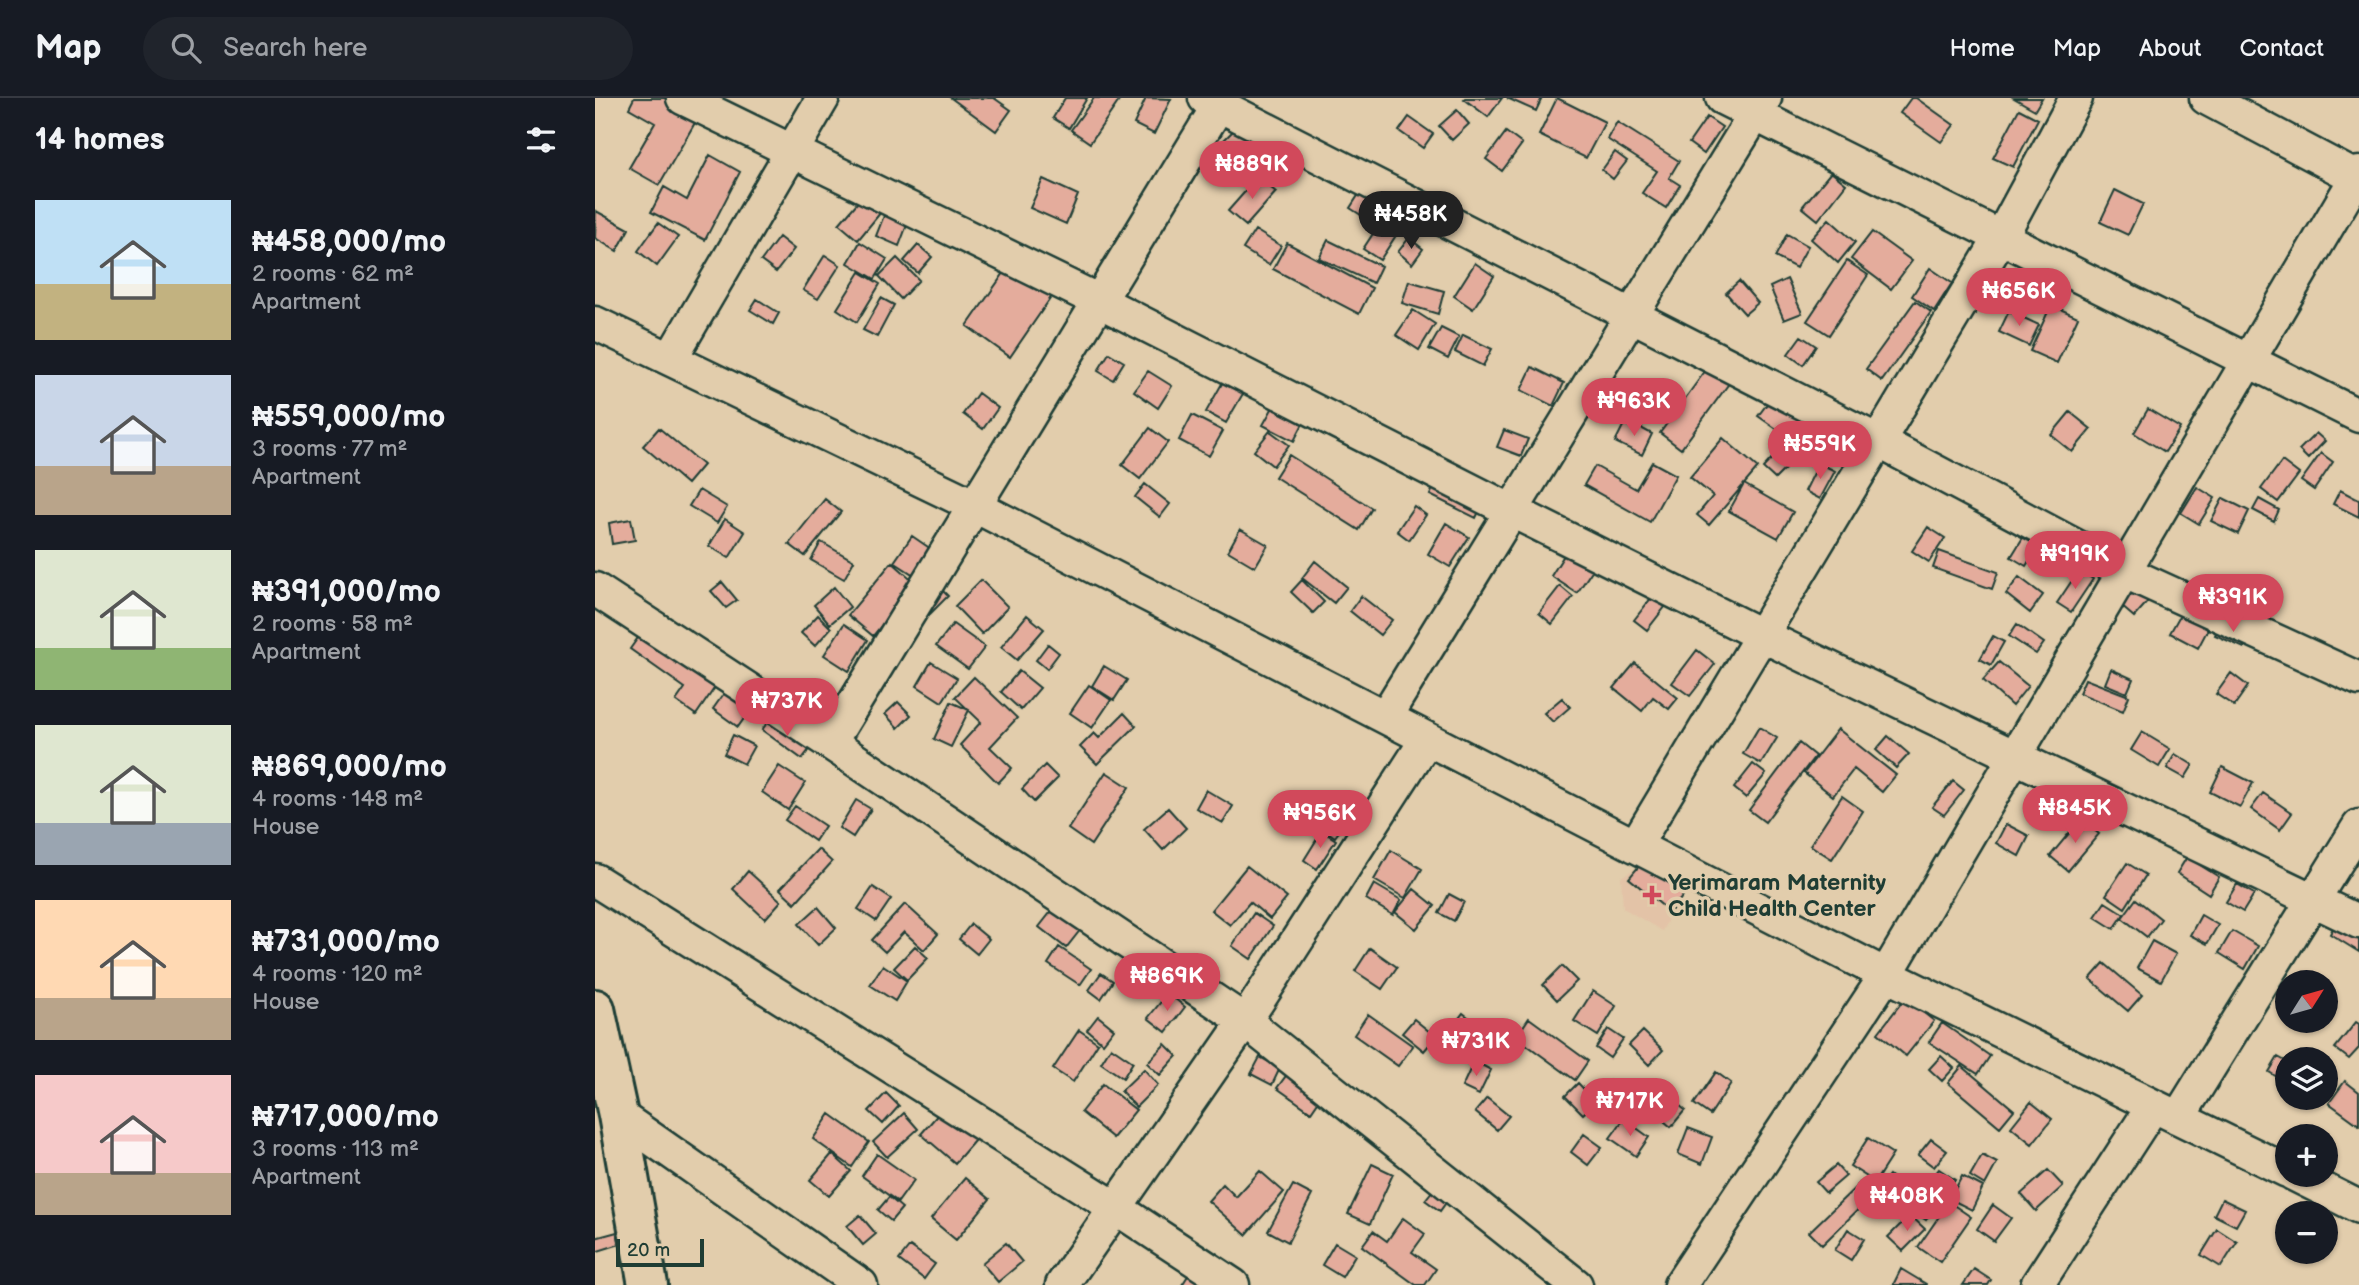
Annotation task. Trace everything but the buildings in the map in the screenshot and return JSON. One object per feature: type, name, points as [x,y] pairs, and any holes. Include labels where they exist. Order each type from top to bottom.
[{"type":"main road","points":[[595,1009],[618,1115],[648,1285]]},
{"type":"street","points":[[683,98],[1098,301],[1761,635],[2359,922]]},
{"type":"street","points":[[671,358],[823,98]]},
{"type":"street","points":[[1722,98],[1760,107],[2001,237],[2359,416]]},
{"type":"street","points":[[1635,846],[2001,237],[2076,98]]},
{"type":"street","points":[[1680,1285],[1886,975],[2358,176],[2206,98]]},
{"type":"street","points":[[830,743],[1098,301],[1216,100],[1878,441],[2125,572],[2359,679]]},
{"type":"street","points":[[1385,717],[1760,107]]},
{"type":"street","points":[[595,323],[973,505],[1886,975],[2275,1165]]},
{"type":"street","points":[[595,589],[1245,1021],[1576,1285]]},
{"type":"street","points":[[1062,1285],[1245,1021],[1427,739]]},
{"type":"street","points":[[2037,1285],[2165,1112],[2313,901],[2359,827]]},
{"type":"street","points":[[595,880],[1116,1208],[1233,1285]]},
{"type":"street","points":[[618,1115],[861,1285]]},
{"type":"street","points":[[2319,1187],[2359,1207]]},
{"type":"shaded area","name":"Yerimaram Maternity Child Health Center","points":[[1644,863],[1688,882],[1662,931],[1623,908],[1621,877]]},
{"type":"place","name":"Yerimaram Maternity Child Health Center","points":[[1652,895]]}]
